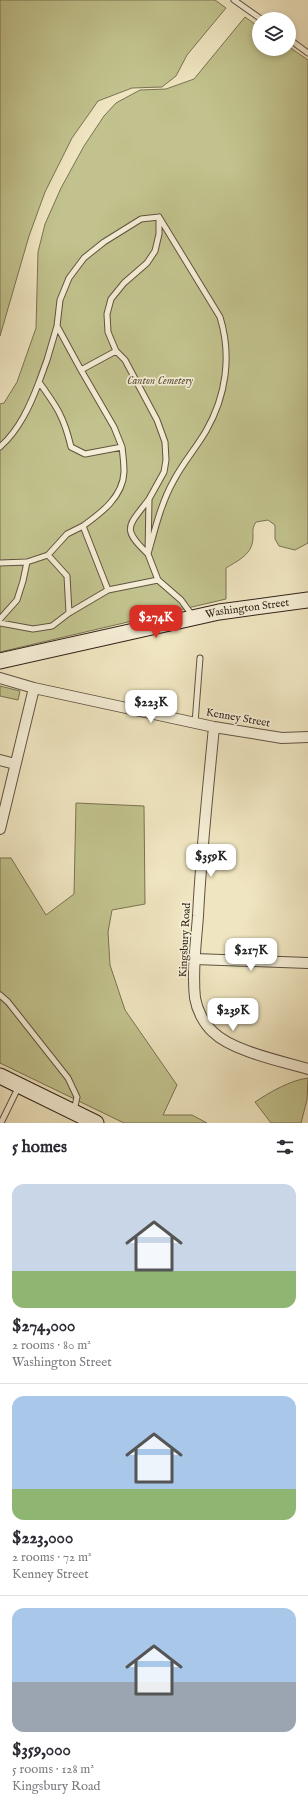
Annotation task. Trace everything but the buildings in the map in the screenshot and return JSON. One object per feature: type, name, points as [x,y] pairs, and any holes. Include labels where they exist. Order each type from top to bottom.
[{"type":"main road","name":"Washington Street","points":[[0,660],[219,612],[308,600]]},
{"type":"main road","points":[[0,1076],[91,1122]]},
{"type":"street","name":"Kenney Street","points":[[0,678],[34,688],[214,727],[282,738],[308,737]]},
{"type":"street","points":[[0,829],[34,688]]},
{"type":"street","name":"Kingsbury Road","points":[[214,727],[200,874],[195,959],[195,999],[201,1016],[212,1032],[222,1039],[238,1047],[308,1069]]},
{"type":"street","points":[[0,760],[15,764]]},
{"type":"street","points":[[195,959],[308,964]]},
{"type":"lane","points":[[234,0],[252,13]]},
{"type":"lane","points":[[296,44],[308,52]]},
{"type":"lane","points":[[0,447],[8,440],[31,404],[47,360],[57,326],[60,300],[69,278],[84,258],[104,242],[141,219],[159,217]]},
{"type":"lane","points":[[148,554],[134,540],[130,532],[130,527],[150,499],[164,472],[166,460],[165,442],[157,420],[144,395],[125,360],[116,351],[108,332],[107,314],[111,299],[124,283],[147,263],[155,251],[159,234],[159,217]]},
{"type":"lane","points":[[148,554],[158,516],[174,479],[206,432],[219,405],[226,379],[225,332],[220,317],[159,217]]},
{"type":"lane","points":[[0,563],[27,562],[48,555],[67,534],[83,526],[103,512],[114,499],[120,487],[124,473],[122,447],[114,427],[57,326]]},
{"type":"lane","points":[[81,370],[116,351]]},
{"type":"lane","points":[[39,382],[60,412],[66,427],[71,447],[85,454],[122,447]]},
{"type":"lane","points":[[150,499],[148,554],[158,580],[181,600],[194,618]]},
{"type":"lane","points":[[83,526],[108,590]]},
{"type":"lane","points":[[48,555],[67,576],[69,613]]},
{"type":"lane","points":[[0,619],[17,600],[24,581],[27,562]]},
{"type":"lane","points":[[0,623],[33,628],[52,626],[69,613],[108,590],[158,580]]},
{"type":"lane","points":[[195,723],[200,658]]},
{"type":"lane","points":[[0,994],[68,1078],[77,1097],[73,1112]]},
{"type":"lane","points":[[1,1123],[19,1086]]},
{"type":"green space","points":[[0,0],[215,0],[226,8],[187,55],[176,76],[162,87],[132,88],[98,101],[72,138],[45,192],[29,236],[0,336]]},
{"type":"green space","name":"Canton Cemetery","points":[[245,17],[252,22],[252,56],[296,56],[296,52],[308,60],[308,543],[295,550],[279,546],[275,539],[275,525],[268,520],[256,522],[253,528],[251,548],[244,556],[226,568],[226,599],[0,652],[0,404],[4,403],[17,382],[36,328],[38,252],[45,224],[61,188],[84,146],[104,116],[116,103],[140,90],[166,89],[194,79]]},
{"type":"green space","points":[[0,686],[20,691],[18,700],[0,696]]},
{"type":"green space","points":[[76,803],[144,806],[145,904],[112,910],[108,932],[110,965],[125,1010],[177,1085],[163,1115],[192,1115],[207,1123],[124,1123],[0,1063],[0,858],[11,858],[46,915],[74,894]]},
{"type":"green space","points":[[308,1078],[307,1100],[301,1123],[271,1123],[255,1102],[288,1084]]}]
